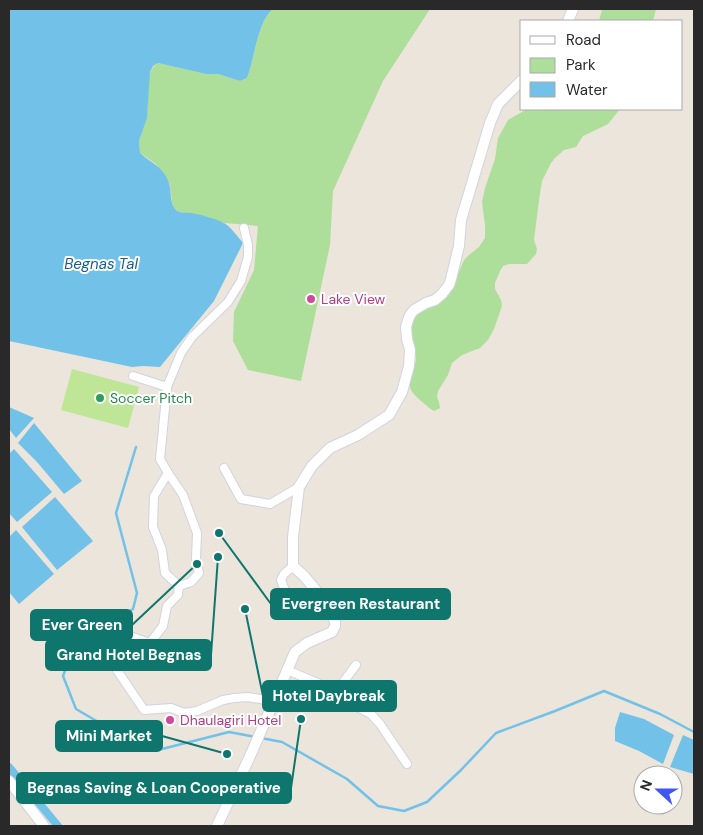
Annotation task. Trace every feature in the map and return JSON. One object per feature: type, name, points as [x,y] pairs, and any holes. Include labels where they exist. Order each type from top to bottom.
[{"type":"main road","points":[[218,826],[295,652],[307,643],[332,632],[335,626],[335,621],[315,589],[293,566],[293,537],[299,487],[312,466],[330,448],[358,435],[389,415],[402,392],[409,366],[410,350],[406,327],[408,320],[414,310],[435,300],[449,285],[459,246],[461,220],[490,123],[498,104],[520,82]]},
{"type":"main road","points":[[9,781],[44,826]]},
{"type":"street","points":[[179,586],[191,582],[199,574],[196,558],[197,533],[184,495],[160,459],[167,387],[181,353],[192,337],[228,302],[242,280],[248,257],[248,245],[244,228]]},
{"type":"street","points":[[133,376],[167,387]]},
{"type":"street","points":[[224,468],[241,499],[270,504],[299,487]]},
{"type":"street","points":[[168,472],[154,496],[153,527],[162,550],[165,573],[179,586]]},
{"type":"street","points":[[289,601],[281,580],[284,574],[293,566]]},
{"type":"street","points":[[179,586],[178,595],[167,606],[163,626],[150,643],[127,635],[106,654],[144,710],[171,708],[184,713],[197,711],[223,700],[247,697],[273,701]]},
{"type":"street","points":[[335,693],[356,665]]},
{"type":"street","points":[[287,670],[327,687],[371,714],[407,764]]},
{"type":"green space","points":[[273,9],[430,9],[383,81],[333,191],[330,245],[301,381],[248,370],[233,341],[234,312],[254,270],[258,226],[225,223],[191,213],[179,212],[174,208],[172,202],[170,184],[156,164],[140,153],[139,141],[147,117],[149,78],[154,66],[158,63],[206,74],[218,74],[240,81],[247,78],[263,22]]},
{"type":"green space","points":[[602,9],[656,9],[653,20],[599,20]]},
{"type":"green space","points":[[525,110],[619,110],[608,124],[583,136],[576,147],[564,150],[551,163],[542,181],[534,240],[537,249],[536,254],[527,264],[503,266],[495,283],[495,289],[502,306],[494,329],[488,340],[480,348],[462,355],[452,363],[448,375],[438,391],[437,397],[440,408],[434,411],[411,390],[410,382],[416,356],[410,342],[411,325],[421,311],[449,295],[464,260],[479,247],[485,238],[482,202],[495,159],[498,138],[508,120]]},
{"type":"green space","name":"Soccer Pitch","points":[[72,369],[139,387],[128,428],[61,410]]},
{"type":"water","name":"Begnas Tal","points":[[9,9],[273,9],[263,22],[247,78],[240,81],[218,74],[206,74],[158,63],[153,66],[150,72],[147,118],[139,141],[140,153],[157,166],[167,177],[176,210],[202,215],[222,222],[243,243],[214,301],[160,367],[132,367],[9,341]]},
{"type":"water","points":[[9,407],[34,418],[16,438],[9,429]]},
{"type":"water","points":[[34,423],[82,481],[64,494],[18,443]]},
{"type":"water","points":[[14,449],[52,492],[17,522],[9,513],[9,454]]},
{"type":"water","points":[[55,497],[93,541],[57,570],[22,527]]},
{"type":"water","points":[[16,530],[54,574],[19,604],[9,592],[9,537]]},
{"type":"water","points":[[620,712],[644,719],[674,735],[663,764],[615,741],[615,728]]},
{"type":"water","points":[[683,735],[694,740],[694,774],[683,771],[683,765],[671,765]]},
{"type":"waterway","points":[[136,447],[116,513],[137,593],[133,609],[76,641],[63,676],[76,709],[129,740],[162,749],[229,732],[256,737]]},
{"type":"waterway","points":[[261,738],[282,742],[347,779],[378,806],[404,811],[427,802],[496,733],[604,691],[660,714],[694,732]]},
{"type":"waterway","points":[[9,767],[58,826]]},
{"type":"place","name":"Lake View","points":[[311,299]]},
{"type":"place","name":"Soccer Pitch","points":[[100,398]]},
{"type":"place","name":"Evergreen Restaurant","points":[[219,533]]},
{"type":"place","name":"Grand Hotel Begnas","points":[[218,557]]},
{"type":"place","name":"Ever Green","points":[[197,564]]},
{"type":"place","name":"Hotel Daybreak","points":[[245,609]]},
{"type":"place","name":"Begnas Saving & Loan Cooperative","points":[[301,719]]},
{"type":"place","name":"Dhaulagiri Hotel","points":[[170,720]]},
{"type":"place","name":"Mini Market","points":[[227,754]]}]
